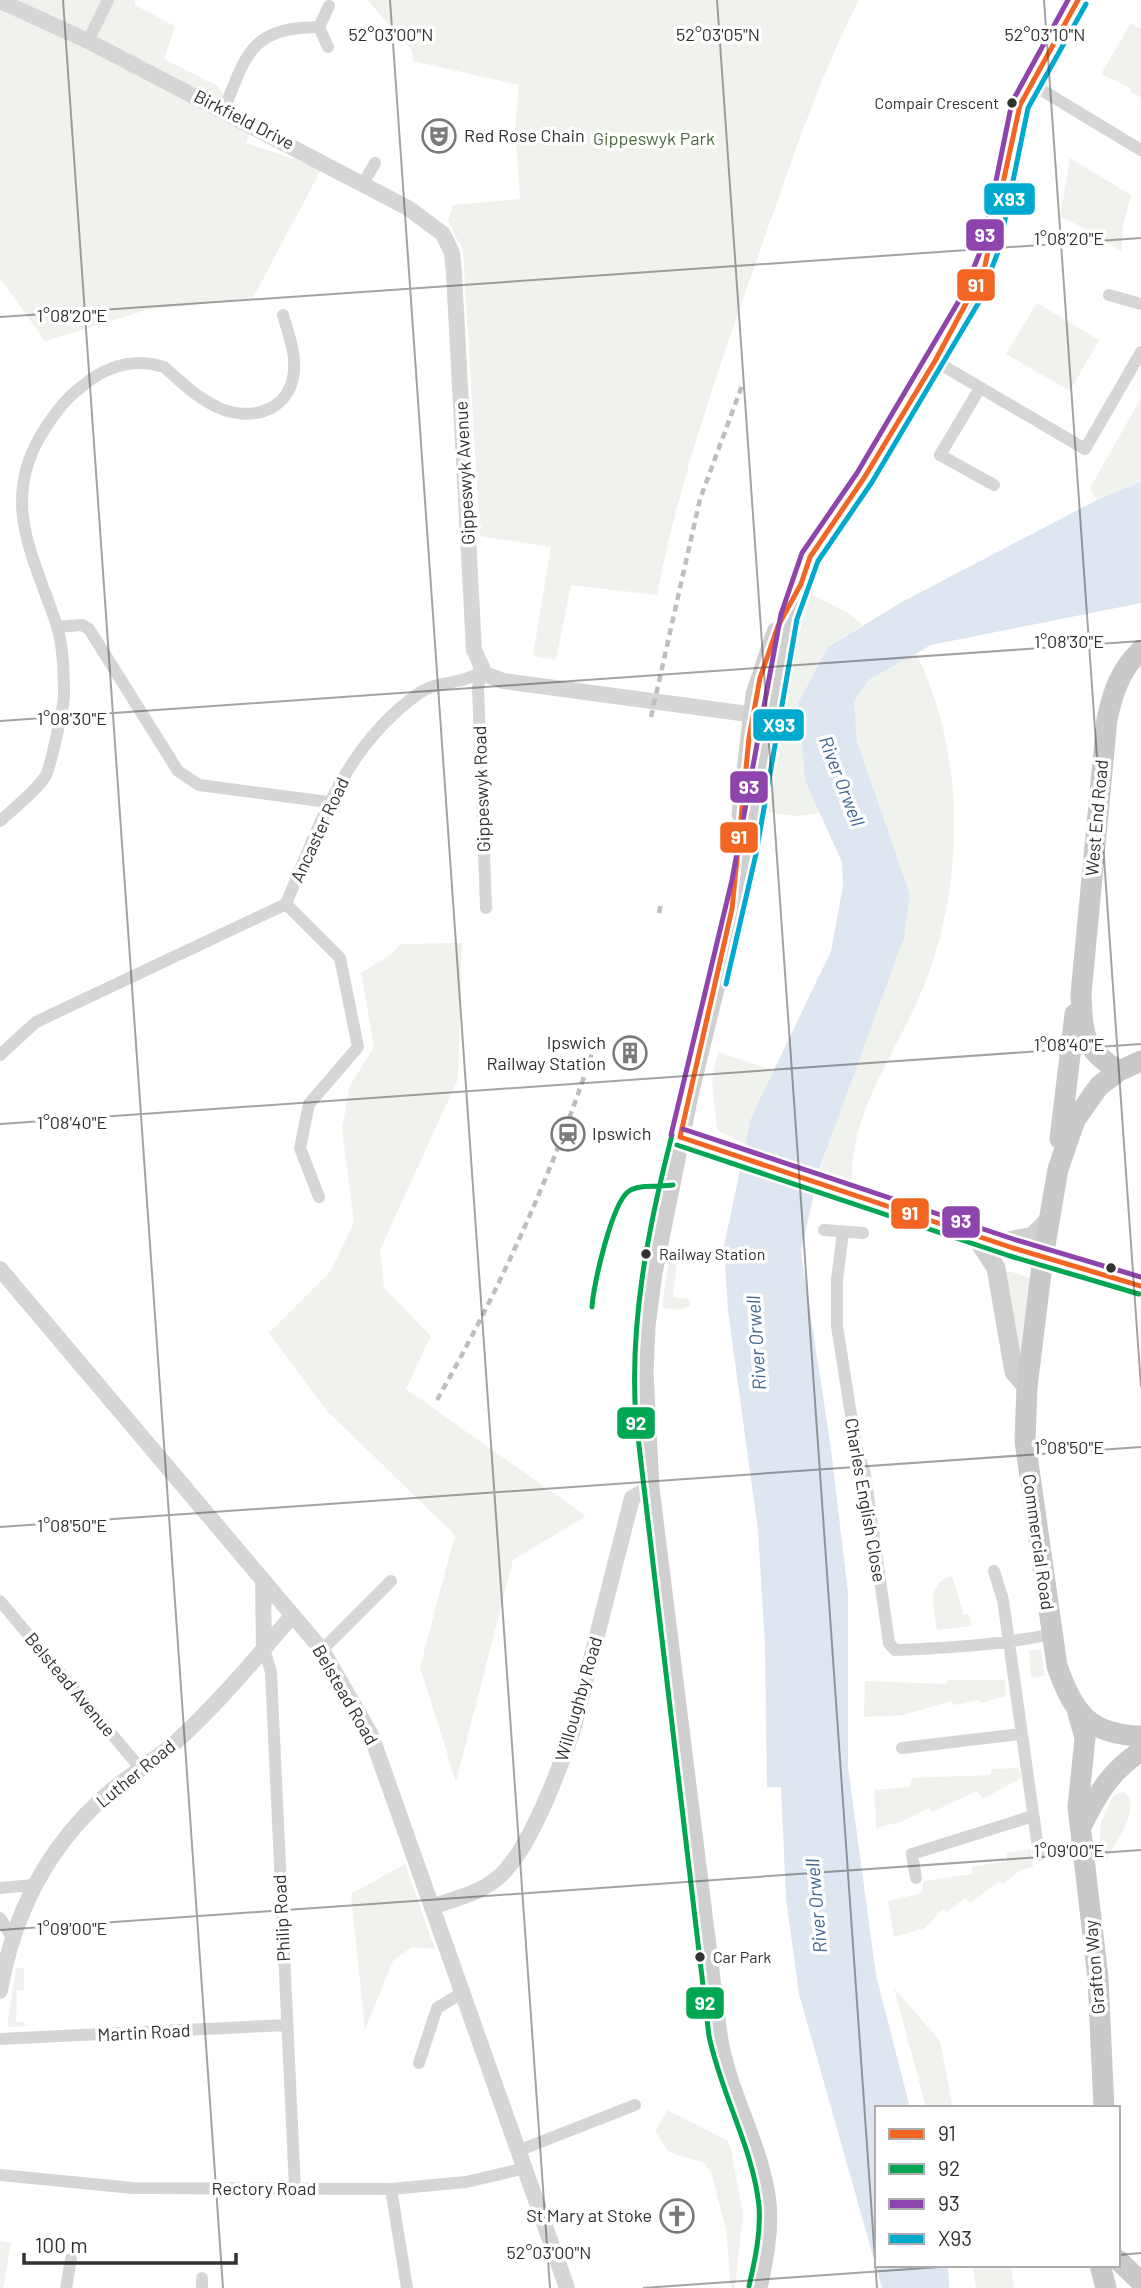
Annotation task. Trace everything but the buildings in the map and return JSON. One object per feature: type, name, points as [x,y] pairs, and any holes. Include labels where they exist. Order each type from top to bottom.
[{"type":"main road","points":[[758,2288],[767,2239],[767,2203],[720,2046],[650,1488],[643,1400],[646,1326],[664,1211],[745,862],[761,716],[789,617],[810,557],[864,478],[935,361],[987,262],[1017,115],[1030,83],[1078,0]]},
{"type":"main road","name":"West End Road","points":[[1119,1071],[1099,1058],[1087,1044],[1083,1033],[1081,994],[1107,719],[1114,691],[1123,671],[1141,650]]},
{"type":"main road","name":"West End Road","points":[[1058,1169],[1074,1021],[1081,994]]},
{"type":"main road","points":[[1058,1169],[1068,1134],[1084,1104],[1099,1086],[1119,1071],[1141,1061]]},
{"type":"main road","points":[[680,1138],[1043,1257]]},
{"type":"main road","name":"Commercial Road","points":[[1058,1169],[1043,1257],[1027,1387],[1026,1461],[1057,1666],[1066,1693],[1078,1713]]},
{"type":"main road","points":[[998,1242],[1033,1236],[1049,1220]]},
{"type":"main road","points":[[975,1234],[996,1268],[1014,1372],[1027,1387]]},
{"type":"main road","points":[[1078,1713],[1094,1725],[1141,1736]]},
{"type":"main road","name":"Grafton Way","points":[[1078,1713],[1085,1738],[1078,1799],[1098,1978],[1104,2106]]},
{"type":"main road","points":[[1082,1827],[1108,1779],[1122,1764],[1141,1751]]},
{"type":"main road","points":[[1120,2262],[1141,2282]]},
{"type":"main road","points":[[1101,2267],[1106,2288]]},
{"type":"street","points":[[89,41],[108,0]]},
{"type":"street","name":"Birkfield Drive","points":[[0,1],[89,41],[364,182],[438,228],[450,246],[454,273]]},
{"type":"street","points":[[328,47],[319,27],[329,6]]},
{"type":"street","points":[[224,110],[260,39],[285,28],[319,27]]},
{"type":"street","points":[[1030,83],[1141,150]]},
{"type":"street","points":[[364,182],[375,163]]},
{"type":"street","name":"Gippeswyk Avenue","points":[[454,273],[474,650],[482,670]]},
{"type":"street","points":[[1109,295],[1141,304]]},
{"type":"street","points":[[0,821],[47,776],[64,697],[57,627],[24,538],[20,492],[30,452],[63,402],[96,374],[113,367],[138,363],[164,368],[217,408],[255,416],[275,406],[291,383],[295,364],[284,315]]},
{"type":"street","points":[[935,361],[1085,449],[1141,352]]},
{"type":"street","points":[[980,388],[940,455],[994,485]]},
{"type":"street","points":[[57,627],[82,625],[89,629],[178,771],[190,781],[212,787],[328,802]]},
{"type":"street","points":[[482,670],[489,677],[503,681],[761,716]]},
{"type":"street","name":"Ancaster Road","points":[[0,1055],[36,1022],[286,904],[340,778],[400,708],[431,685],[471,678],[482,670]]},
{"type":"street","name":"Gippeswyk Road","points":[[482,670],[478,687],[486,908]]},
{"type":"street","points":[[286,904],[340,958],[358,1047],[309,1104],[300,1148],[319,1196]]},
{"type":"street","points":[[824,1230],[863,1233]]},
{"type":"street","name":"Charles English Close","points":[[843,1232],[836,1280],[837,1326],[856,1447],[866,1482],[889,1643],[895,1650],[1007,1643],[1052,1634]]},
{"type":"street","points":[[1043,1257],[1141,1286]]},
{"type":"street","name":"Belstead Road","points":[[0,1269],[322,1650],[372,1735],[567,2288]]},
{"type":"street","name":"Willoughby Road","points":[[432,1907],[482,1889],[501,1875],[515,1858],[531,1828],[573,1730],[632,1498],[650,1488]]},
{"type":"street","points":[[994,1571],[1003,1600],[1039,1855]]},
{"type":"street","points":[[263,1581],[264,1649]]},
{"type":"street","points":[[322,1650],[391,1581]]},
{"type":"street","name":"Belstead Avenue","points":[[0,1601],[141,1769]]},
{"type":"street","name":"Luther Road","points":[[0,1991],[12,1936],[33,1885],[52,1856],[103,1798],[205,1715],[292,1616]]},
{"type":"street","name":"Philip Road","points":[[264,1649],[271,1672],[295,2189]]},
{"type":"street","points":[[902,1748],[1020,1734]]},
{"type":"street","points":[[916,1878],[912,1854],[1033,1816]]},
{"type":"street","points":[[0,1888],[33,1885]]},
{"type":"street","points":[[0,1917],[12,1936]]},
{"type":"street","points":[[419,2063],[437,2008],[463,1993]]},
{"type":"street","name":"Martin Road","points":[[0,2039],[287,2025]]},
{"type":"street","points":[[520,2150],[635,2105]]},
{"type":"street","name":"Rectory Road","points":[[0,2175],[133,2188],[391,2189],[466,2182],[526,2168]]},
{"type":"street","points":[[391,2189],[407,2288]]},
{"type":"street","points":[[66,2288],[71,2259]]},
{"type":"green space","points":[[0,0],[135,0],[135,5],[175,26],[164,59],[218,86],[249,135],[246,143],[322,168],[253,298],[147,310],[45,341],[0,278]]},
{"type":"green space","name":"Gippeswyk Park","points":[[367,0],[859,0],[844,29],[806,122],[731,334],[689,463],[657,595],[571,585],[556,660],[533,656],[551,547],[480,536],[463,251],[448,221],[453,205],[520,199],[515,128],[519,85],[413,61],[412,50]]},
{"type":"green space","points":[[1131,23],[1141,29],[1141,97],[1130,91],[1131,88],[1101,74]]},
{"type":"green space","points":[[1070,158],[1131,195],[1123,225],[1121,252],[1095,234],[1060,216]]},
{"type":"green space","points":[[1037,303],[1099,340],[1070,391],[1006,354]]},
{"type":"green space","points":[[1141,398],[1141,482],[1097,500],[1090,488]]},
{"type":"green space","points":[[811,594],[848,613],[863,625],[828,647],[798,703],[805,781],[820,813],[796,816],[767,812],[795,644]]},
{"type":"green space","points":[[916,653],[934,696],[946,742],[953,789],[954,836],[950,884],[941,931],[928,976],[860,1125],[852,1170],[853,1193],[814,1188],[910,894],[857,741],[854,701],[870,679]]},
{"type":"green space","points":[[462,943],[458,1079],[380,1250],[384,1288],[431,1336],[406,1389],[586,1516],[513,1560],[456,1782],[420,1667],[455,1535],[327,1411],[269,1333],[331,1271],[354,1222],[342,1129],[350,1085],[374,1047],[361,973],[392,954],[400,944]]},
{"type":"green space","points":[[718,1052],[775,1071],[751,1118],[746,1145],[717,1130],[712,1079]]},
{"type":"green space","points":[[670,1251],[678,1253],[673,1297],[690,1299],[690,1306],[680,1310],[662,1308]]},
{"type":"green space","points":[[1009,1271],[1034,1279],[1022,1365],[1004,1274]]},
{"type":"green space","points":[[952,1576],[964,1615],[969,1614],[972,1626],[937,1630],[933,1598],[938,1584]]},
{"type":"green space","points":[[1041,1649],[1045,1676],[1031,1678],[1029,1651]]},
{"type":"green space","points":[[948,1680],[1005,1680],[1006,1696],[981,1703],[979,1700],[954,1705],[951,1701],[904,1715],[864,1717],[865,1681],[946,1684]]},
{"type":"green space","points":[[1019,1768],[1021,1778],[983,1799],[977,1791],[932,1812],[929,1808],[901,1822],[876,1828],[874,1790],[910,1787],[912,1778],[990,1775],[992,1769]]},
{"type":"green space","points":[[1123,1792],[1128,1797],[1130,1811],[1107,1861],[1099,1856],[1101,1822],[1113,1796]]},
{"type":"green space","points":[[1031,1849],[1033,1867],[1021,1870],[1003,1884],[999,1881],[970,1903],[965,1898],[947,1912],[943,1909],[925,1928],[894,1937],[888,1901],[922,1893],[923,1881],[972,1874],[972,1867],[1007,1861],[1007,1853]]},
{"type":"green space","points":[[405,1864],[435,1949],[412,1947],[393,1961],[365,2030],[351,1894]]},
{"type":"green space","points":[[16,1968],[24,1968],[24,1990],[17,1990],[16,2022],[25,2022],[25,2026],[7,2027]]},
{"type":"green space","points":[[894,1988],[940,2041],[953,2106],[925,2106]]},
{"type":"green space","points":[[668,2110],[728,2141],[731,2148],[743,2215],[735,2288],[731,2288],[726,2230],[711,2172],[704,2163],[669,2152],[655,2131]]},
{"type":"green space","points":[[0,2241],[11,2243],[3,2288],[0,2288]]},
{"type":"green space","points":[[972,2267],[1011,2267],[1014,2288],[976,2288]]},
{"type":"water","name":"River Orwell","points":[[1141,482],[1141,603],[931,645],[870,679],[854,701],[857,741],[910,894],[904,937],[819,1170],[801,1252],[831,1449],[848,1593],[848,1767],[876,1975],[909,2106],[875,2106],[875,2263],[799,1994],[786,1898],[781,1787],[767,1787],[765,1646],[758,1530],[728,1311],[724,1246],[751,1118],[831,951],[843,886],[842,862],[805,781],[798,703],[828,647],[902,602],[1097,500]]},
{"type":"water","points":[[876,2267],[948,2267],[949,2288],[882,2288]]},
{"type":"railway","points":[[651,717],[700,499],[743,383]]},
{"type":"railway","points":[[659,913],[661,903]]},
{"type":"railway","points":[[437,1400],[483,1314],[544,1183],[594,1047]]},
{"type":"transit line","name":"93","points":[[671,1135],[732,880],[781,614],[802,553],[857,473],[963,294],[983,245],[1012,102],[1068,0]]},
{"type":"transit line","name":"91","points":[[680,1137],[732,909],[749,738],[760,678],[778,626],[801,584],[810,557],[864,478],[935,361],[984,270],[1020,105],[1078,0]]},
{"type":"transit line","name":"X93","points":[[726,984],[756,854],[797,619],[818,561],[872,482],[979,302],[999,249],[1028,108],[1086,4]]},
{"type":"transit line","name":"93","points":[[683,1129],[1016,1240],[1141,1277]]},
{"type":"transit line","name":"92","points":[[672,1135],[642,1276],[635,1348],[636,1420],[709,2036],[714,2058],[744,2142],[759,2206],[758,2236],[749,2286]]},
{"type":"transit line","name":"91","points":[[680,1137],[1013,1248],[1141,1286]]},
{"type":"transit line","name":"92","points":[[677,1145],[1010,1256],[1139,1294]]},
{"type":"transit line","name":"92","points":[[592,1307],[604,1245],[623,1198],[629,1191],[639,1187],[673,1185]]},
{"type":"place","name":"Compair Crescent","points":[[1012,103]]},
{"type":"place","name":"Red Rose Chain","points":[[439,136]]},
{"type":"place","name":"Ipswich Railway Station","points":[[630,1053]]},
{"type":"place","name":"Ipswich","points":[[568,1134]]},
{"type":"place","name":"Railway Station","points":[[646,1254]]},
{"type":"place","name":"Car Park","points":[[700,1957]]},
{"type":"place","name":"St Mary at Stoke","points":[[677,2216]]}]
